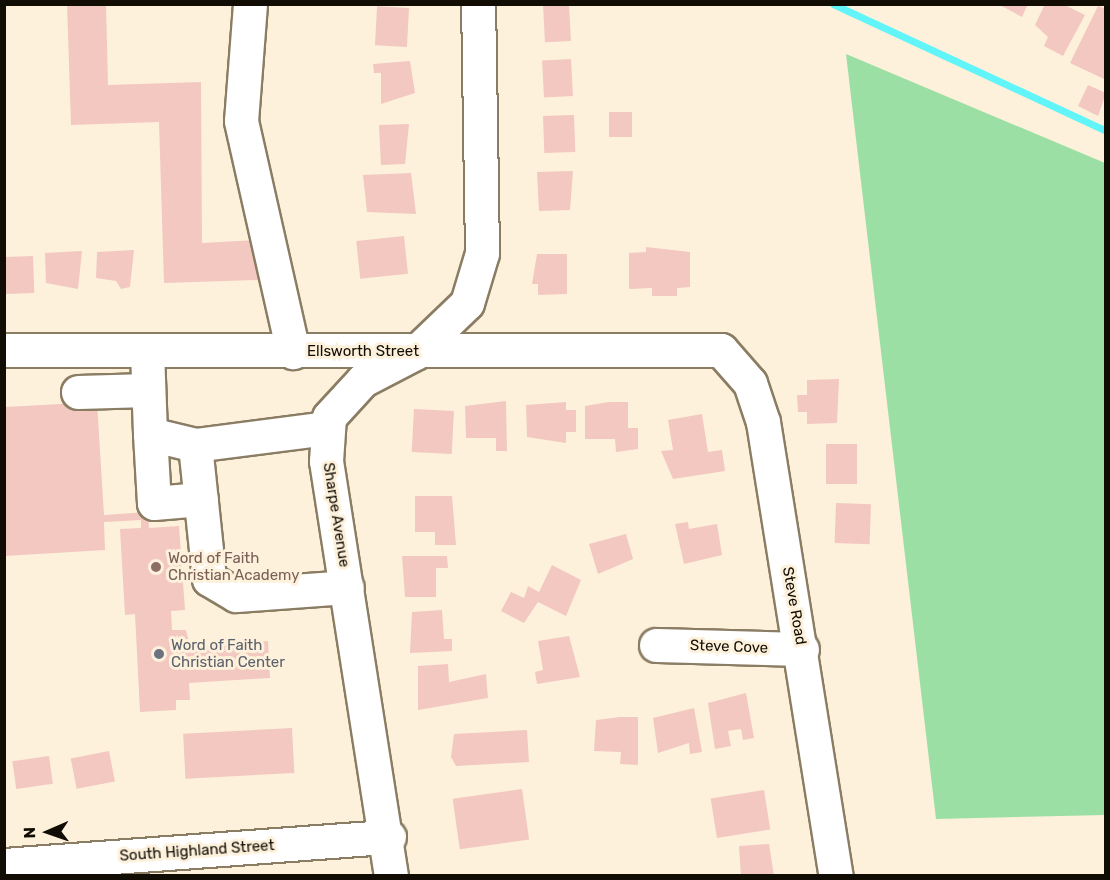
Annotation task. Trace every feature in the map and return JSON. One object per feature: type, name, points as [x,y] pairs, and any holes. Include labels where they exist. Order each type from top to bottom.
[{"type":"street","points":[[250,4],[241,120],[293,352]]},
{"type":"street","name":"Sharpe Avenue","points":[[391,876],[388,837],[326,461],[329,417],[363,380],[415,353],[467,303],[482,253],[478,4]]},
{"type":"street","name":"Ellsworth Street","points":[[4,350],[415,353],[721,350]]},
{"type":"street","name":"Steve Road","points":[[721,350],[750,383],[763,422],[802,649],[836,876]]},
{"type":"street","points":[[147,351],[154,503],[201,499]]},
{"type":"street","points":[[78,392],[148,390]]},
{"type":"street","points":[[150,434],[195,445],[328,428]]},
{"type":"street","points":[[195,445],[209,579],[236,595],[347,587]]},
{"type":"street","name":"Steve Cove","points":[[656,645],[802,649]]},
{"type":"street","name":"South Highland Street","points":[[4,865],[388,837]]},
{"type":"green space","points":[[846,54],[1105,163],[1105,815],[936,819]]},
{"type":"building","points":[[67,4],[106,4],[108,85],[201,82],[202,243],[258,240],[259,280],[164,283],[159,122],[71,125]]},
{"type":"building","points":[[569,4],[571,41],[545,42],[543,5]]},
{"type":"building","points":[[998,4],[1028,4],[1022,17]]},
{"type":"building","points":[[1045,4],[1063,4],[1085,15],[1063,56],[1044,46],[1048,37],[1035,25]]},
{"type":"building","points":[[377,6],[409,8],[407,47],[375,45]]},
{"type":"building","points":[[1098,6],[1106,9],[1104,79],[1070,63]]},
{"type":"building","points":[[571,59],[573,96],[544,97],[542,61]]},
{"type":"building","points":[[410,61],[415,93],[381,104],[381,73],[374,73],[373,64]]},
{"type":"building","points":[[1088,85],[1106,93],[1098,116],[1078,106]]},
{"type":"building","points":[[609,112],[632,112],[632,137],[609,137]]},
{"type":"building","points":[[574,115],[575,152],[544,153],[543,116]]},
{"type":"building","points":[[409,124],[405,164],[381,165],[379,125]]},
{"type":"building","points":[[573,171],[570,210],[539,211],[537,172]]},
{"type":"building","points":[[411,173],[416,214],[367,212],[363,175]]},
{"type":"building","points":[[404,236],[408,274],[360,279],[356,241]]},
{"type":"building","points":[[646,247],[690,252],[690,287],[677,288],[677,296],[652,296],[652,288],[629,289],[629,253],[646,252]]},
{"type":"building","points":[[134,250],[130,287],[121,289],[116,281],[96,278],[97,252]]},
{"type":"building","points":[[82,251],[78,289],[46,283],[45,253]]},
{"type":"building","points":[[537,254],[567,254],[567,294],[538,295],[538,284],[532,284]]},
{"type":"building","points":[[33,256],[34,293],[5,294],[4,257]]},
{"type":"building","points":[[839,379],[837,423],[807,424],[807,412],[798,412],[797,395],[807,395],[807,380]]},
{"type":"building","points":[[506,401],[507,451],[496,451],[496,438],[466,438],[465,406]]},
{"type":"building","points":[[97,402],[104,515],[148,512],[149,528],[179,526],[185,610],[171,611],[172,630],[186,630],[190,646],[268,641],[270,678],[189,683],[190,700],[176,700],[176,710],[140,712],[135,614],[125,615],[120,529],[141,528],[141,520],[104,522],[105,550],[5,556],[5,407]]},
{"type":"building","points":[[566,402],[566,410],[576,410],[576,432],[566,432],[566,443],[527,437],[526,405]]},
{"type":"building","points":[[628,402],[628,428],[638,428],[638,449],[616,452],[615,439],[585,439],[585,406]]},
{"type":"building","points":[[414,409],[454,411],[452,454],[412,452]]},
{"type":"building","points":[[702,414],[708,452],[722,450],[725,471],[673,479],[661,451],[673,450],[668,420]]},
{"type":"building","points":[[826,444],[857,444],[857,484],[826,484]]},
{"type":"building","points":[[415,496],[452,496],[456,545],[435,545],[435,532],[415,532]]},
{"type":"building","points":[[836,503],[871,504],[870,544],[835,543]]},
{"type":"building","points":[[688,522],[689,529],[717,524],[722,555],[684,564],[675,524]]},
{"type":"building","points":[[626,534],[633,559],[598,574],[589,544]]},
{"type":"building","points":[[402,556],[447,556],[448,568],[436,568],[436,597],[405,597]]},
{"type":"building","points":[[552,565],[581,580],[566,616],[538,602],[524,623],[501,611],[511,592],[524,598],[528,586],[539,592]]},
{"type":"building","points":[[442,610],[444,639],[452,639],[452,651],[410,653],[412,612]]},
{"type":"building","points":[[569,636],[580,677],[537,684],[535,672],[543,670],[538,641]]},
{"type":"building","points":[[448,664],[449,682],[486,674],[488,698],[418,710],[418,666]]},
{"type":"building","points":[[746,693],[754,738],[743,740],[741,729],[728,731],[731,746],[715,749],[708,703]]},
{"type":"building","points":[[694,708],[702,752],[690,754],[689,743],[658,753],[653,718]]},
{"type":"building","points":[[638,717],[638,765],[620,764],[621,752],[594,751],[596,720]]},
{"type":"building","points":[[292,728],[294,773],[186,779],[183,734]]},
{"type":"building","points":[[527,730],[529,762],[456,766],[451,757],[454,734]]},
{"type":"building","points":[[109,751],[115,781],[77,789],[71,758]]},
{"type":"building","points":[[49,756],[53,784],[16,789],[12,761]]},
{"type":"building","points":[[522,789],[529,840],[460,849],[453,799]]},
{"type":"building","points":[[764,790],[770,830],[717,838],[711,798]]},
{"type":"building","points":[[769,844],[774,876],[741,876],[739,846]]},
{"type":"waterway","points":[[833,4],[1106,131]]},
{"type":"place","name":"Word of Faith Christian Academy","points":[[156,567]]},
{"type":"place","name":"Word of Faith Christian Center","points":[[159,654]]}]
